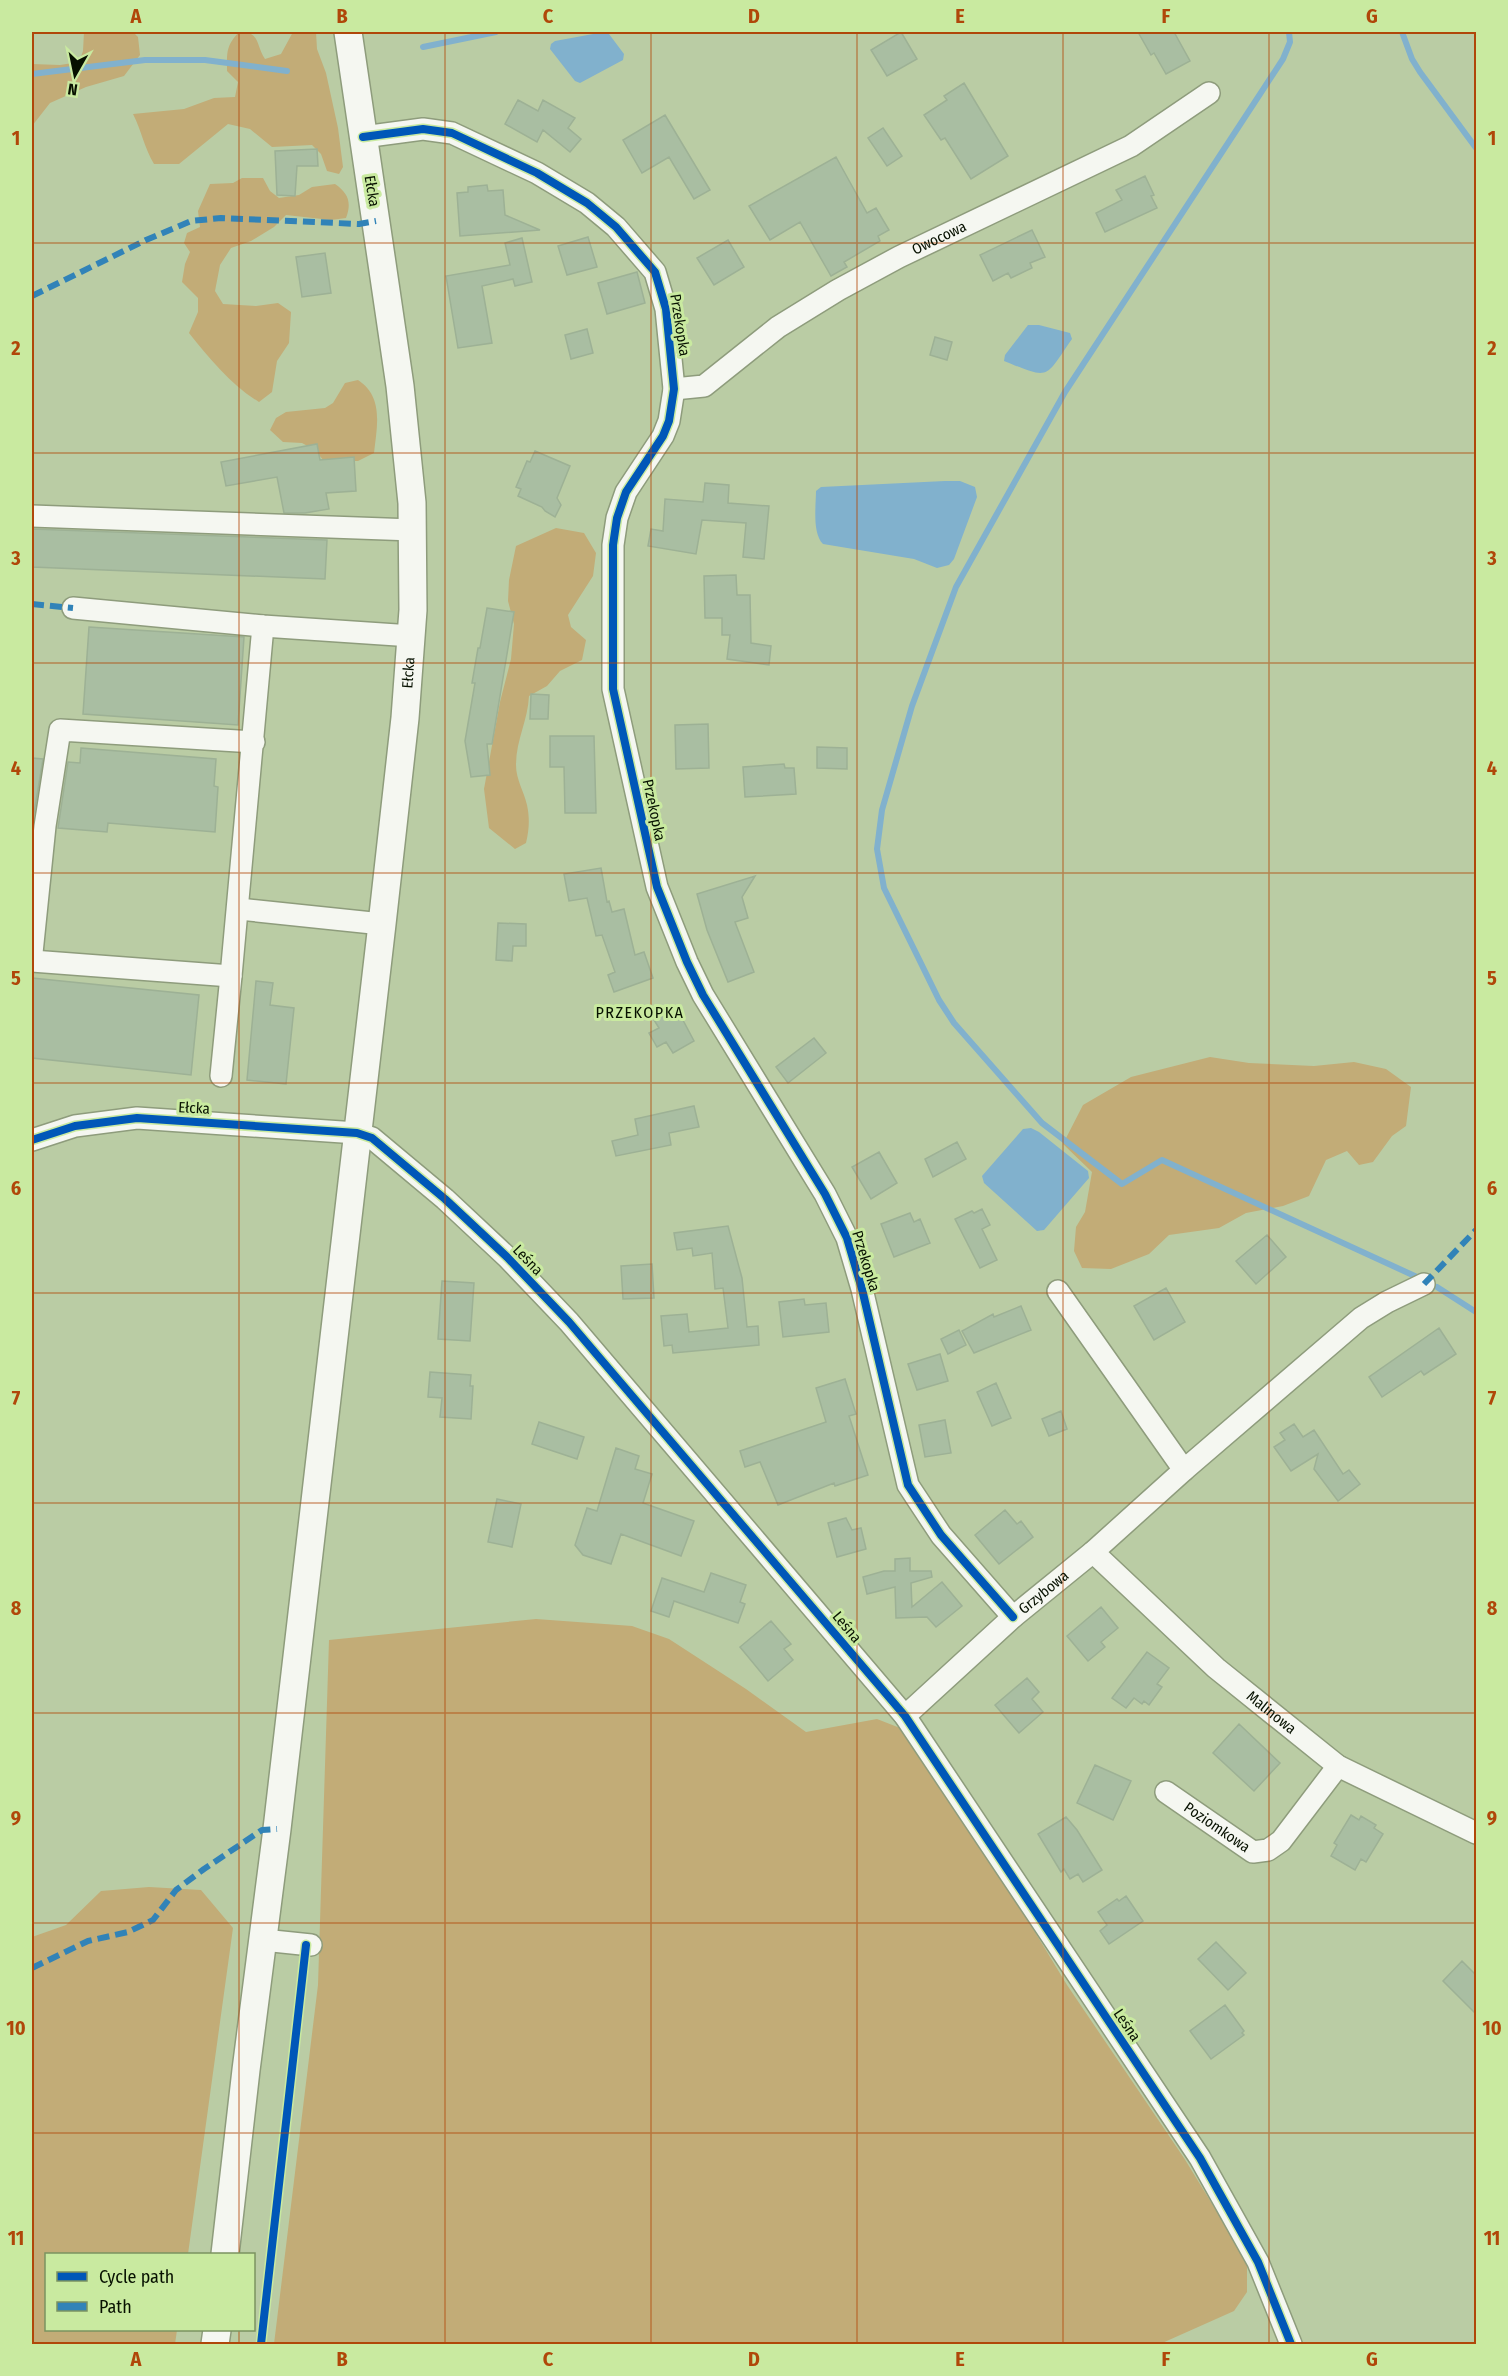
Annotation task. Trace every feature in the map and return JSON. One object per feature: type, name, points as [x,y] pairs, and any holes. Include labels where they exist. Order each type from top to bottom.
[{"type":"main road","name":"Ełcka","points":[[348,32],[400,386],[413,530],[412,636],[405,718],[357,1133]]},
{"type":"main road","points":[[225,2253],[357,1133]]},
{"type":"street","name":"Owocowa","points":[[674,389],[704,386],[778,327],[838,290],[899,257],[1131,146],[1209,93]]},
{"type":"street","name":"Przekopka","points":[[363,137],[423,129],[452,133],[537,173],[586,203],[637,248],[655,272],[666,309],[674,389],[669,421],[663,436],[626,492],[617,518],[613,545],[613,689],[657,887],[703,995],[825,1194],[847,1238],[862,1289],[908,1485],[941,1535],[1013,1617]]},
{"type":"street","points":[[32,516],[413,530]]},
{"type":"street","points":[[73,608],[263,626],[412,636]]},
{"type":"street","points":[[221,1076],[239,909],[263,626]]},
{"type":"street","points":[[32,953],[45,826],[60,730],[254,742]]},
{"type":"street","points":[[239,909],[382,924]]},
{"type":"street","points":[[32,961],[231,976]]},
{"type":"street","name":"Ełcka","points":[[32,1140],[75,1126],[137,1118],[357,1133]]},
{"type":"street","name":"Leśna","points":[[357,1133],[372,1138],[446,1199],[507,1257],[569,1322],[904,1716],[1200,2158],[1258,2262],[1291,2344]]},
{"type":"street","name":"Grzybowa","points":[[904,1716],[1013,1617],[1093,1552],[1184,1470],[1361,1318],[1424,1284]]},
{"type":"street","points":[[1059,1291],[1184,1470]]},
{"type":"street","name":"Malinowa","points":[[1093,1552],[1216,1668],[1338,1766],[1476,1833]]},
{"type":"street","name":"Poziomkowa","points":[[1166,1792],[1253,1852],[1268,1850],[1281,1841],[1338,1766]]},
{"type":"street","points":[[263,1940],[311,1946]]},
{"type":"shaded area","points":[[84,32],[133,32],[138,37],[140,55],[124,76],[86,87],[50,103],[32,126],[32,64],[60,65],[79,62],[83,51]]},
{"type":"shaded area","points":[[239,32],[251,34],[257,40],[265,59],[281,54],[293,32],[316,32],[317,49],[326,73],[338,128],[343,167],[339,174],[327,171],[321,154],[312,145],[272,147],[250,129],[228,124],[179,164],[154,164],[133,114],[184,109],[214,98],[235,97],[238,82],[227,71],[227,59],[229,45]]},
{"type":"shaded area","points":[[242,178],[263,178],[270,191],[279,198],[299,195],[312,187],[335,184],[346,194],[349,203],[346,218],[331,220],[286,215],[274,227],[251,241],[231,248],[220,265],[215,291],[223,304],[256,306],[278,303],[291,312],[289,343],[277,361],[272,392],[259,402],[230,380],[189,333],[198,312],[198,298],[182,282],[190,252],[184,243],[187,233],[200,227],[198,211],[210,184],[233,183]]},
{"type":"shaded area","points":[[358,380],[372,395],[375,403],[377,423],[374,453],[358,461],[324,461],[315,450],[302,443],[283,442],[270,430],[276,418],[286,412],[325,408],[333,403],[345,383]]},
{"type":"shaded area","points":[[556,528],[584,533],[596,553],[593,576],[568,615],[571,627],[586,640],[582,660],[560,671],[547,686],[529,696],[516,765],[517,776],[529,815],[528,829],[526,843],[515,849],[489,828],[484,789],[500,702],[511,659],[514,624],[508,601],[509,580],[516,546]]},
{"type":"shaded area","points":[[1210,1057],[1249,1063],[1314,1066],[1354,1062],[1386,1069],[1411,1087],[1406,1126],[1392,1136],[1373,1162],[1359,1165],[1347,1151],[1326,1160],[1309,1196],[1283,1206],[1246,1213],[1219,1228],[1169,1235],[1149,1254],[1111,1269],[1082,1268],[1074,1251],[1076,1227],[1085,1212],[1092,1172],[1063,1144],[1083,1105],[1131,1077]]},
{"type":"shaded area","points":[[536,1619],[632,1626],[669,1639],[746,1689],[806,1732],[877,1719],[900,1728],[938,1772],[1067,1985],[1184,2158],[1247,2261],[1247,2292],[1234,2311],[1160,2344],[274,2344],[318,1985],[329,1640]]},
{"type":"shaded area","points":[[149,1887],[201,1890],[233,1928],[188,2253],[45,2253],[45,2331],[177,2331],[175,2344],[32,2344],[32,1937],[66,1925],[101,1891]]},
{"type":"water","points":[[604,32],[609,34],[624,54],[623,60],[580,83],[575,81],[550,49],[551,44],[555,41]]},
{"type":"water","points":[[1028,325],[1039,325],[1070,333],[1072,339],[1051,369],[1045,372],[1031,371],[1004,361],[1005,355]]},
{"type":"water","points":[[960,481],[975,487],[977,497],[954,559],[949,565],[937,568],[914,559],[823,544],[817,533],[816,491],[821,487]]},
{"type":"water","points":[[1031,1128],[1088,1171],[1089,1178],[1044,1230],[1037,1231],[984,1183],[982,1176],[1023,1129]]},
{"type":"building","points":[[901,32],[917,59],[887,76],[871,50]]},
{"type":"building","points":[[1138,32],[1174,32],[1190,61],[1166,74],[1154,53],[1151,55]]},
{"type":"building","points":[[964,83],[1008,156],[971,179],[945,138],[941,140],[924,115],[947,100],[944,96]]},
{"type":"building","points":[[518,100],[538,111],[543,100],[575,118],[568,128],[581,139],[570,152],[543,130],[537,142],[505,124]]},
{"type":"building","points":[[665,115],[710,190],[694,199],[669,157],[642,173],[623,140]]},
{"type":"building","points":[[883,128],[902,156],[887,166],[868,138]]},
{"type":"building","points":[[317,149],[318,166],[297,166],[295,196],[277,195],[275,151]]},
{"type":"building","points":[[836,157],[867,213],[876,208],[889,230],[878,236],[880,241],[844,262],[847,267],[831,276],[800,222],[770,240],[749,206]]},
{"type":"building","points":[[1145,176],[1157,208],[1105,232],[1096,213],[1122,200],[1116,190]]},
{"type":"building","points":[[487,185],[488,191],[503,190],[505,215],[540,230],[460,236],[457,193],[468,192],[468,187]]},
{"type":"building","points":[[1032,230],[1045,257],[1030,263],[1032,268],[1011,278],[1008,273],[993,281],[980,255]]},
{"type":"building","points":[[588,237],[597,267],[567,275],[558,246]]},
{"type":"building","points":[[522,238],[532,282],[515,286],[513,279],[482,286],[492,343],[458,348],[446,276],[510,265],[505,243]]},
{"type":"building","points":[[728,240],[744,267],[714,285],[697,258]]},
{"type":"building","points":[[325,253],[331,293],[302,297],[296,257]]},
{"type":"building","points":[[637,272],[645,303],[607,314],[598,283]]},
{"type":"building","points":[[587,329],[593,353],[571,359],[565,335]]},
{"type":"building","points":[[935,337],[952,342],[947,360],[930,355]]},
{"type":"building","points":[[317,444],[320,460],[354,457],[356,491],[326,493],[329,509],[305,513],[284,513],[277,477],[226,486],[221,462]]},
{"type":"building","points":[[535,451],[570,466],[557,498],[561,505],[555,517],[542,507],[518,496],[521,489],[516,487],[527,461],[530,462]]},
{"type":"building","points":[[705,483],[729,485],[728,503],[769,506],[764,559],[743,557],[746,523],[702,520],[696,554],[648,546],[651,529],[663,531],[665,499],[703,502]]},
{"type":"building","points":[[32,529],[327,540],[325,579],[32,567]]},
{"type":"building","points":[[736,575],[737,595],[750,595],[751,643],[771,646],[769,665],[727,659],[730,635],[722,635],[722,618],[705,618],[704,576]]},
{"type":"building","points":[[487,608],[514,612],[492,744],[487,744],[490,775],[471,777],[465,741],[475,683],[472,683]]},
{"type":"building","points":[[89,627],[244,637],[238,725],[83,714]]},
{"type":"building","points":[[531,694],[549,695],[548,719],[530,719]]},
{"type":"building","points":[[708,724],[709,768],[676,769],[675,725]]},
{"type":"building","points":[[550,736],[594,736],[596,813],[565,813],[564,767],[550,767]]},
{"type":"building","points":[[817,747],[847,748],[847,769],[817,768]]},
{"type":"building","points":[[81,748],[216,759],[214,786],[218,787],[215,832],[108,823],[107,832],[58,828],[68,762],[80,763]]},
{"type":"building","points":[[32,758],[43,759],[32,825]]},
{"type":"building","points":[[784,764],[785,768],[794,768],[796,794],[745,797],[743,767]]},
{"type":"building","points":[[601,868],[607,902],[609,901],[612,912],[624,909],[635,955],[644,952],[653,978],[614,992],[608,975],[615,972],[602,935],[596,936],[587,898],[569,901],[564,874]]},
{"type":"building","points":[[755,876],[742,897],[748,918],[735,922],[754,972],[728,982],[707,930],[697,894]]},
{"type":"building","points":[[498,923],[526,924],[526,946],[513,946],[512,961],[496,960]]},
{"type":"building","points":[[32,978],[199,995],[191,1075],[32,1058]]},
{"type":"building","points":[[256,981],[273,983],[270,1005],[294,1008],[286,1084],[247,1080]]},
{"type":"building","points":[[676,1007],[694,1041],[673,1053],[666,1042],[657,1047],[649,1033],[659,1028],[654,1020]]},
{"type":"building","points":[[814,1038],[826,1053],[788,1083],[776,1067]]},
{"type":"building","points":[[694,1106],[699,1127],[669,1133],[671,1145],[616,1156],[612,1141],[638,1135],[635,1119]]},
{"type":"building","points":[[957,1142],[966,1159],[933,1177],[925,1159]]},
{"type":"building","points":[[879,1152],[897,1183],[871,1199],[852,1167]]},
{"type":"building","points":[[982,1209],[990,1225],[982,1229],[997,1260],[980,1268],[955,1219]]},
{"type":"building","points":[[910,1213],[914,1222],[920,1219],[930,1243],[894,1257],[881,1224]]},
{"type":"building","points":[[728,1226],[742,1278],[747,1327],[758,1326],[759,1345],[673,1353],[672,1345],[664,1346],[661,1316],[687,1314],[689,1332],[728,1328],[723,1288],[715,1289],[712,1253],[693,1256],[692,1248],[677,1250],[674,1233]]},
{"type":"building","points":[[1267,1235],[1286,1257],[1256,1284],[1236,1261]]},
{"type":"building","points":[[652,1264],[654,1298],[623,1299],[621,1266]]},
{"type":"building","points":[[442,1281],[474,1283],[470,1341],[438,1339]]},
{"type":"building","points":[[1166,1288],[1185,1322],[1154,1340],[1134,1306]]},
{"type":"building","points":[[804,1299],[805,1305],[826,1303],[829,1332],[783,1337],[779,1302]]},
{"type":"building","points":[[1021,1306],[1031,1330],[974,1353],[962,1331],[993,1314],[994,1317]]},
{"type":"building","points":[[1439,1328],[1456,1354],[1424,1375],[1421,1371],[1382,1397],[1369,1377]]},
{"type":"building","points":[[959,1330],[966,1345],[948,1354],[941,1339]]},
{"type":"building","points":[[940,1354],[948,1381],[917,1390],[908,1364]]},
{"type":"building","points":[[430,1372],[471,1375],[470,1386],[473,1386],[471,1419],[440,1417],[442,1398],[428,1397]]},
{"type":"building","points":[[845,1379],[856,1414],[849,1416],[868,1475],[835,1486],[834,1483],[778,1505],[760,1462],[745,1467],[740,1451],[826,1422],[816,1388]]},
{"type":"building","points":[[996,1383],[1011,1418],[992,1426],[977,1392]]},
{"type":"building","points":[[1061,1411],[1067,1429],[1049,1436],[1042,1419]]},
{"type":"building","points":[[945,1420],[951,1453],[925,1457],[919,1425]]},
{"type":"building","points":[[539,1422],[584,1437],[577,1459],[532,1444]]},
{"type":"building","points":[[1294,1424],[1303,1437],[1314,1430],[1343,1474],[1349,1470],[1360,1484],[1338,1501],[1314,1469],[1318,1454],[1291,1471],[1274,1447],[1285,1440],[1280,1433]]},
{"type":"building","points":[[616,1448],[639,1456],[635,1469],[652,1474],[643,1503],[694,1521],[681,1556],[621,1534],[611,1564],[583,1555],[575,1545],[587,1508],[597,1511]]},
{"type":"building","points":[[497,1499],[521,1504],[512,1547],[488,1542]]},
{"type":"building","points":[[1005,1510],[1017,1524],[1021,1521],[1033,1537],[999,1564],[975,1535]]},
{"type":"building","points":[[846,1518],[852,1530],[861,1528],[866,1549],[837,1557],[828,1523]]},
{"type":"building","points":[[910,1558],[910,1571],[931,1571],[932,1577],[911,1583],[912,1607],[942,1582],[962,1606],[936,1627],[927,1617],[896,1618],[895,1587],[867,1594],[863,1577],[884,1571],[895,1571],[895,1559]]},
{"type":"building","points":[[711,1573],[746,1585],[740,1602],[745,1604],[738,1623],[674,1601],[669,1617],[651,1611],[662,1578],[704,1592]]},
{"type":"building","points":[[1101,1607],[1118,1628],[1101,1642],[1105,1647],[1088,1661],[1067,1636]]},
{"type":"building","points":[[771,1621],[791,1644],[784,1649],[793,1660],[768,1681],[740,1647]]},
{"type":"building","points":[[1147,1652],[1169,1668],[1157,1684],[1162,1687],[1149,1705],[1144,1701],[1142,1704],[1134,1698],[1126,1708],[1112,1698]]},
{"type":"building","points":[[1027,1678],[1039,1692],[1032,1699],[1043,1712],[1019,1733],[995,1705]]},
{"type":"building","points":[[1239,1724],[1280,1763],[1254,1791],[1213,1753]]},
{"type":"building","points":[[1095,1765],[1131,1781],[1113,1820],[1077,1803]]},
{"type":"building","points":[[1351,1815],[1359,1820],[1361,1816],[1376,1825],[1374,1828],[1383,1834],[1366,1862],[1361,1859],[1355,1870],[1331,1856],[1337,1845],[1334,1843]]},
{"type":"building","points":[[1066,1817],[1102,1870],[1083,1882],[1078,1874],[1070,1879],[1064,1869],[1061,1872],[1038,1834]]},
{"type":"building","points":[[1126,1896],[1143,1921],[1109,1944],[1100,1931],[1107,1925],[1098,1912],[1117,1899],[1119,1901]]},
{"type":"building","points":[[1216,1942],[1246,1973],[1228,1990],[1198,1959]]},
{"type":"building","points":[[1462,1961],[1476,1975],[1476,2014],[1443,1981]]},
{"type":"building","points":[[1225,2005],[1244,2031],[1242,2033],[1244,2035],[1211,2059],[1190,2031]]},
{"type":"waterway","points":[[423,47],[496,32]]},
{"type":"waterway","points":[[1289,32],[1290,42],[1283,59],[1065,392],[956,587],[912,706],[882,810],[877,849],[884,888],[939,1000],[954,1023],[1042,1123],[1122,1184],[1162,1160],[1417,1277]]},
{"type":"waterway","points":[[1402,32],[1412,59],[1420,72],[1476,148]]},
{"type":"waterway","points":[[32,74],[145,60],[205,60],[287,71]]},
{"type":"waterway","points":[[1437,1287],[1476,1312]]},
{"type":"marked path","points":[[32,296],[146,240],[191,221],[221,218],[359,224],[376,221]]},
{"type":"marked path","points":[[32,604],[73,608]]},
{"type":"marked path","points":[[1424,1284],[1476,1230]]},
{"type":"marked path","points":[[32,1968],[88,1941],[128,1932],[153,1920],[176,1890],[204,1869],[262,1830],[277,1829]]},
{"type":"cycle path","points":[[363,137],[423,129],[452,133],[537,173],[587,203],[616,227],[655,272],[666,309],[674,389],[669,421],[663,436],[626,492],[617,518],[613,545],[613,689],[657,887],[703,995],[825,1194],[847,1238],[862,1289],[908,1485],[941,1535],[1013,1617]]},
{"type":"cycle path","points":[[32,1140],[75,1126],[137,1118],[357,1133],[372,1138],[445,1199],[507,1257],[569,1322],[905,1716],[1200,2158],[1258,2262],[1291,2344]]},
{"type":"cycle path","points":[[261,2344],[306,1945]]},
{"type":"district","name":"PRZEKOPKA","points":[[640,1012]]}]
